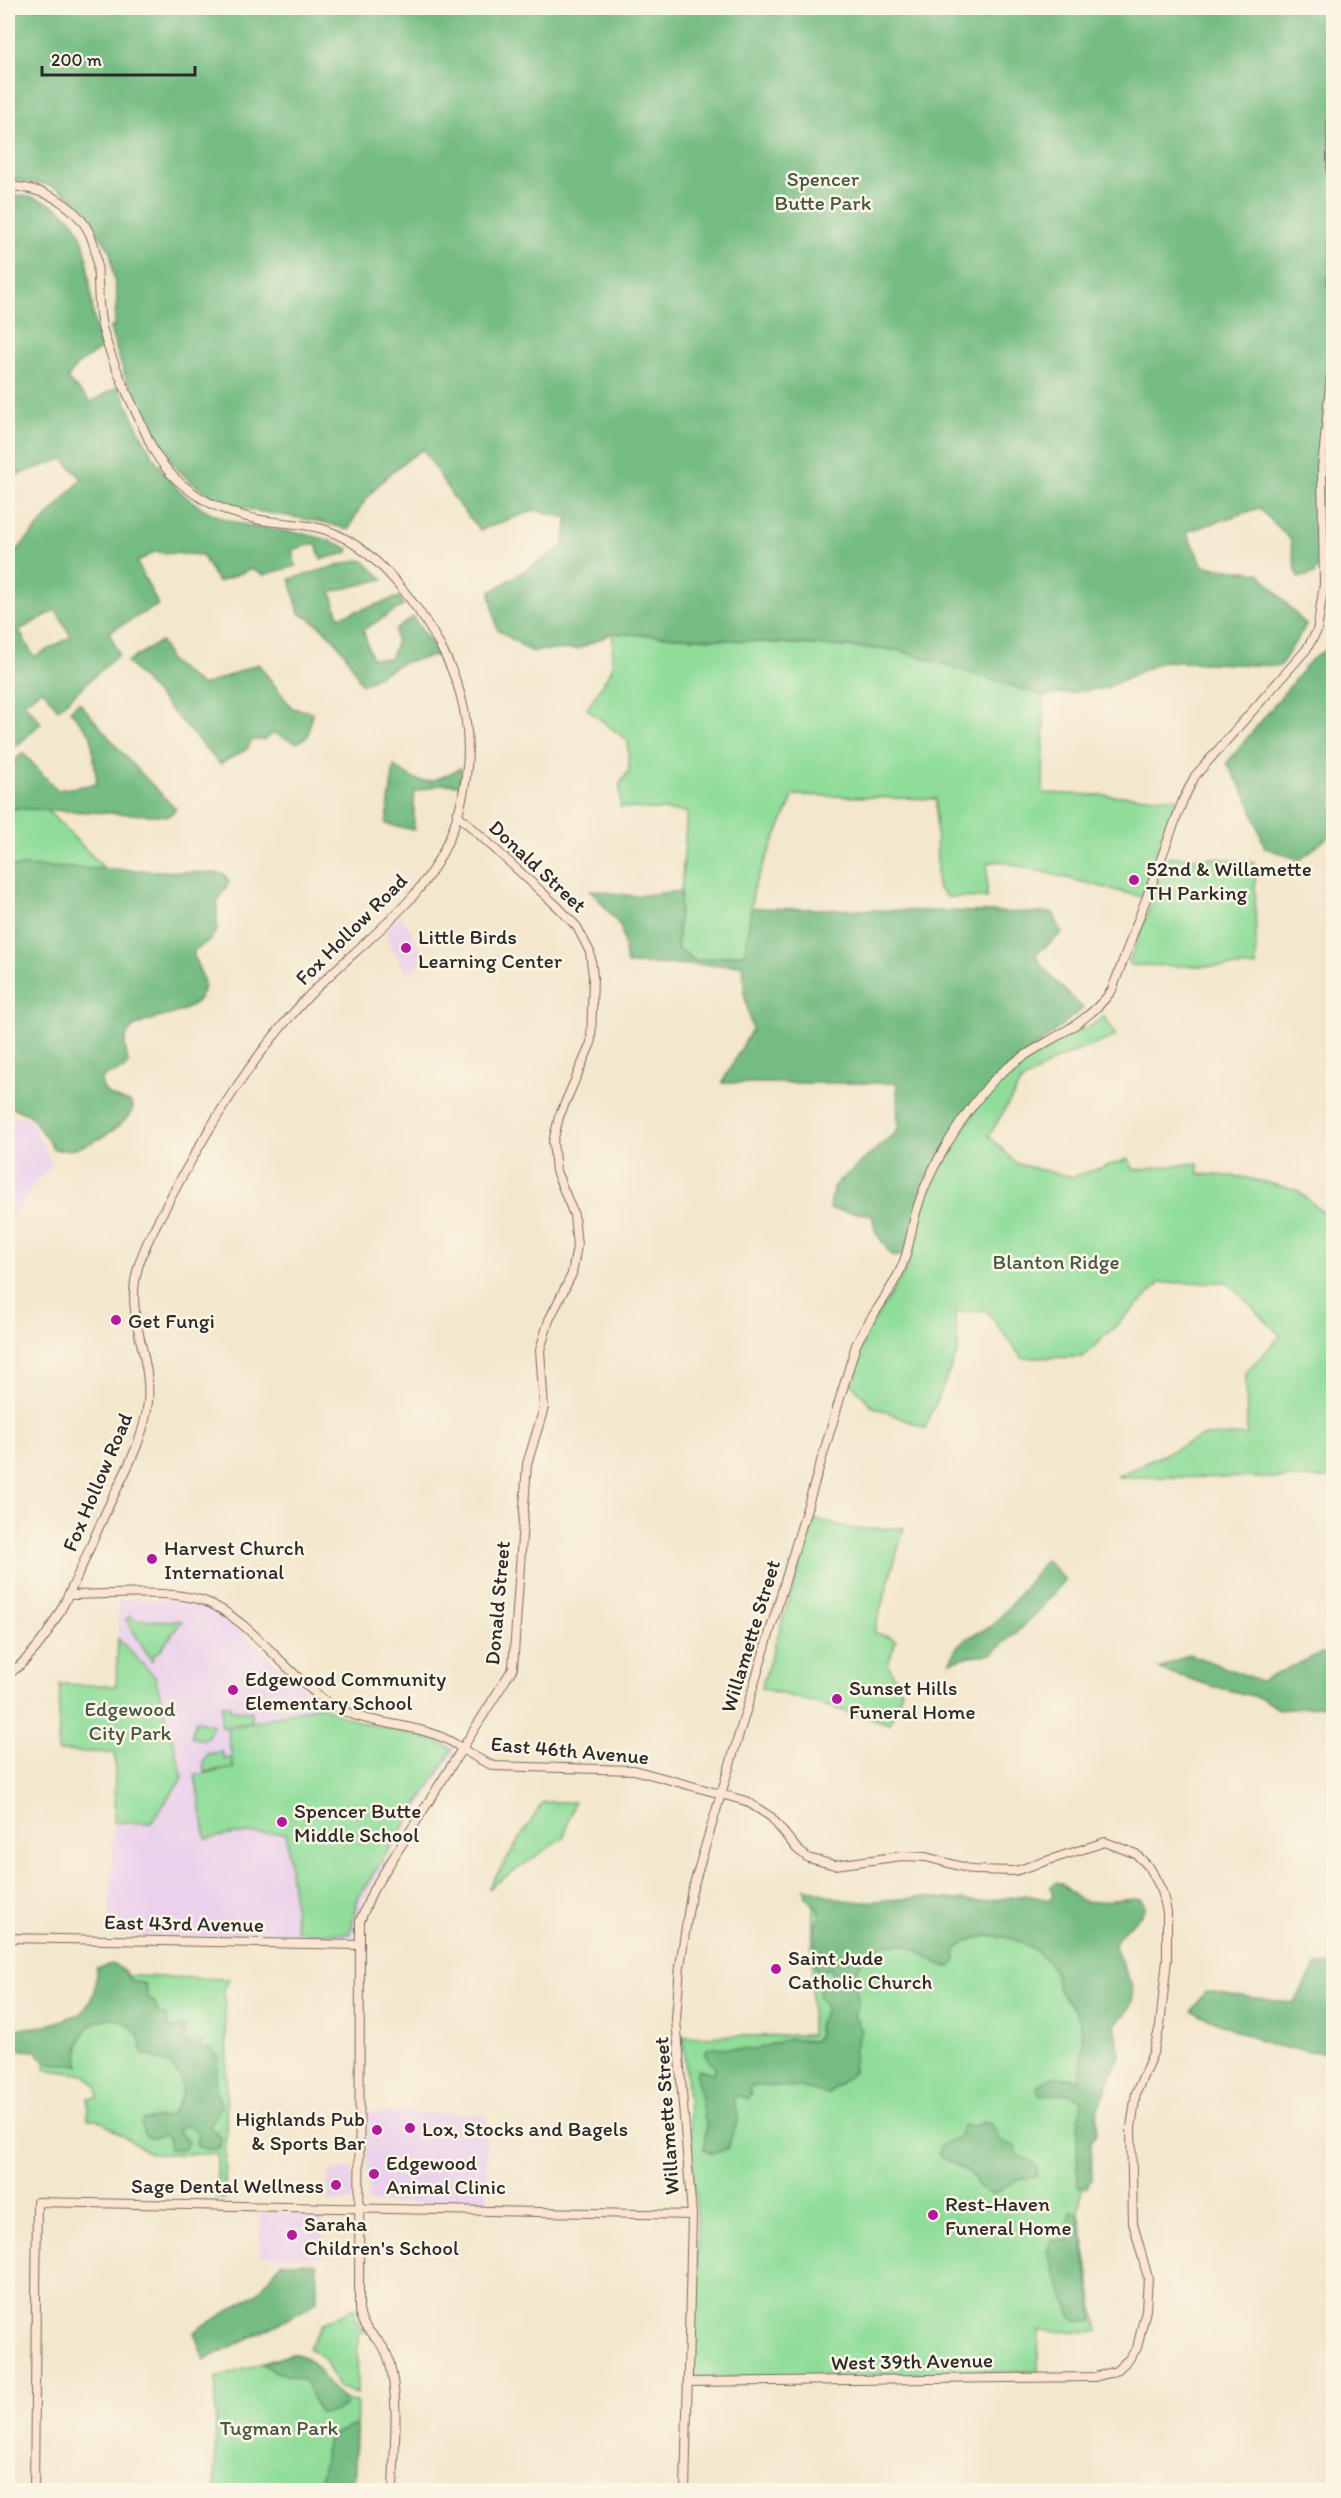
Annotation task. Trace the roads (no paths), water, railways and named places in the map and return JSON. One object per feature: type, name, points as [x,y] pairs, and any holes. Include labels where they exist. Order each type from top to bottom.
[{"type":"street","name":"Willamette Street","points":[[685,2490],[692,2215],[677,1996],[691,1894],[856,1345],[903,1264],[916,1210],[931,1173],[981,1096],[999,1076],[1021,1058],[1082,1021],[1106,998],[1120,974],[1183,800],[1195,776],[1306,650],[1317,631],[1324,584],[1322,469],[1332,386],[1330,161],[1334,105]]},
{"type":"street","name":"Fox Hollow Road","points":[[8,186],[36,189],[56,197],[81,220],[95,248],[100,316],[108,346],[158,459],[174,478],[212,504],[237,515],[319,528],[346,539],[365,552],[388,573],[428,626],[453,674],[464,712],[467,766],[457,814],[435,865],[411,898],[310,995],[249,1066],[215,1116],[151,1235],[139,1266],[134,1296],[135,1324],[148,1394],[143,1427],[68,1595],[45,1636],[18,1668],[8,1675]]},
{"type":"street","name":"Donald Street","points":[[393,2490],[394,2390],[386,2352],[359,2317],[360,1921],[373,1890],[509,1676],[514,1660],[526,1472],[544,1408],[540,1350],[549,1320],[572,1274],[577,1246],[574,1215],[556,1171],[553,1142],[559,1117],[591,1043],[593,976],[590,952],[577,927],[457,814]]},
{"type":"street","name":"East 46th Avenue","points":[[68,1595],[183,1596],[205,1601],[227,1613],[332,1706],[357,1716],[441,1736],[495,1766],[634,1770],[720,1794],[760,1809],[785,1831],[797,1850],[807,1858],[823,1863],[850,1864],[902,1856],[926,1857],[974,1870],[1015,1871],[1105,1842],[1136,1854],[1150,1868],[1162,1891],[1167,1912],[1167,1959],[1155,2044],[1136,2093],[1132,2110],[1133,2223],[1145,2263],[1148,2291],[1141,2334],[1130,2358]]},
{"type":"street","name":"East 43rd Avenue","points":[[8,1938],[359,1945]]},
{"type":"street","points":[[34,2490],[37,2202],[692,2215]]},
{"type":"street","name":"West 39th Avenue","points":[[688,2382],[1095,2377],[1116,2371],[1130,2358]]},
{"type":"place","name":"52nd & Willamette TH Parking","points":[[1134,880]]},
{"type":"place","name":"Little Birds Learning Center","points":[[406,948]]},
{"type":"place","name":"Get Fungi","points":[[116,1320]]},
{"type":"place","name":"Harvest Church International","points":[[152,1559]]},
{"type":"place","name":"Edgewood Community Elementary School","points":[[233,1690]]},
{"type":"place","name":"Sunset Hills Funeral Home","points":[[837,1699]]},
{"type":"place","name":"Spencer Butte Middle School","points":[[282,1822]]},
{"type":"place","name":"Saint Jude Catholic Church","points":[[776,1969]]},
{"type":"place","name":"Lox, Stocks and Bagels","points":[[410,2128]]},
{"type":"place","name":"Highlands Pub & Sports Bar","points":[[377,2130]]},
{"type":"place","name":"Edgewood Animal Clinic","points":[[374,2174]]},
{"type":"place","name":"Sage Dental Wellness","points":[[336,2185]]},
{"type":"place","name":"Rest-Haven Funeral Home","points":[[933,2215]]},
{"type":"place","name":"Saraha Children's School","points":[[292,2235]]},
{"type":"park label","name":"Spencer Butte Park","points":[[823,190]]},
{"type":"park label","name":"Blanton Ridge","points":[[1056,1261]]},
{"type":"park label","name":"Edgewood City Park","points":[[130,1720]]},
{"type":"park label","name":"Tugman Park","points":[[279,2427]]}]
